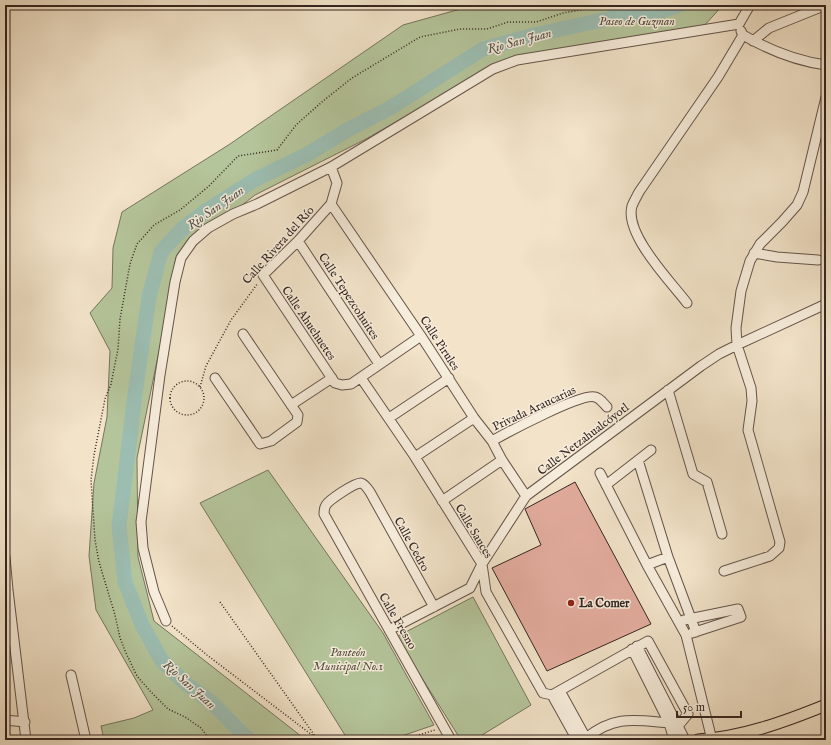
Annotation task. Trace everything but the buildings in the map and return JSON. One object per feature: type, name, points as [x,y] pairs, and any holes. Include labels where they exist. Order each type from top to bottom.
[{"type":"main road","points":[[698,740],[712,740],[760,730],[825,710]]},
{"type":"main road","points":[[740,740],[762,736],[825,710]]},
{"type":"street","points":[[739,24],[750,5]]},
{"type":"street","points":[[753,41],[769,28],[826,5]]},
{"type":"street","points":[[739,24],[743,35],[753,41],[781,54],[812,63],[826,65]]},
{"type":"street","points":[[166,621],[154,592],[143,548],[141,522],[160,375],[174,282],[181,258],[193,241],[208,228],[233,214],[257,204],[331,167],[493,69],[524,59],[739,24]]},
{"type":"street","points":[[687,303],[643,247],[632,224],[632,206],[639,192],[718,77],[743,35]]},
{"type":"street","points":[[724,571],[770,556],[779,548],[780,542],[748,430],[752,401],[751,388],[737,345],[736,328],[741,291],[750,261],[760,244],[797,205],[803,192],[826,97]]},
{"type":"street","points":[[331,167],[337,183],[331,204]]},
{"type":"street","name":"Calle Rivera del Río","points":[[263,275],[298,241],[331,204]]},
{"type":"street","name":"Calle Pirules","points":[[331,204],[421,336],[474,418],[492,440],[502,460],[526,496]]},
{"type":"street","name":"Calle Tepezcohuites","points":[[298,241],[380,364]]},
{"type":"street","points":[[754,253],[777,257],[818,260]]},
{"type":"street","name":"Calle Ahuehuetes","points":[[263,275],[334,381]]},
{"type":"street","name":"Calle Netzahualcóyotl","points":[[390,630],[470,588],[482,564],[526,496],[668,390],[719,354],[826,304]]},
{"type":"street","points":[[214,378],[260,444],[271,441],[297,422],[298,415],[243,334]]},
{"type":"street","points":[[291,405],[334,381],[342,385],[351,384],[421,336]]},
{"type":"street","name":"Calle Sauces","points":[[361,378],[415,457],[482,564],[486,592],[543,693],[556,693],[583,739]]},
{"type":"street","points":[[389,418],[449,378]]},
{"type":"street","points":[[668,390],[693,474],[707,482],[722,534]]},
{"type":"street","name":"Privada Araucarias","points":[[492,440],[532,419],[584,397],[594,396],[601,400],[607,407]]},
{"type":"street","points":[[415,457],[474,418]]},
{"type":"street","points":[[606,485],[651,450]]},
{"type":"street","points":[[442,501],[502,460]]},
{"type":"street","points":[[638,460],[668,557],[696,632]]},
{"type":"street","points":[[600,473],[647,565],[686,635],[712,740]]},
{"type":"street","name":"Calle Fresno","points":[[370,492],[364,484],[359,483],[354,485],[327,503],[324,508],[324,514],[445,726],[451,740]]},
{"type":"street","name":"Calle Cedro","points":[[370,492],[434,607]]},
{"type":"street","points":[[5,557],[26,740]]},
{"type":"street","points":[[647,565],[668,557]]},
{"type":"street","points":[[679,622],[690,618],[738,609],[741,617],[686,635]]},
{"type":"street","points":[[556,693],[648,641],[688,714],[674,724],[629,720],[610,723],[583,739]]},
{"type":"street","points":[[635,647],[674,724],[685,740]]},
{"type":"street","points":[[72,675],[86,740]]},
{"type":"street","points":[[5,720],[25,722]]},
{"type":"street","points":[[674,724],[674,740]]},
{"type":"path","points":[[210,740],[201,728],[185,717],[168,709],[150,692],[137,676],[120,638],[94,540],[91,480],[94,455],[105,399],[111,384],[118,349],[120,319],[127,278],[137,244],[154,225],[180,210],[208,186],[238,156],[277,150],[296,125],[329,96],[352,78],[420,37],[460,29],[487,29],[508,22],[536,22],[563,14],[608,5]]},
{"type":"path","name":"Calle Rivera del Río","points":[[200,387],[206,366],[231,320],[263,275]]},
{"type":"path","points":[[190,381],[196,383],[200,387],[204,397],[204,403],[197,412],[192,414],[180,414],[172,406],[170,401],[172,390],[180,383],[190,381]]},
{"type":"path","points":[[220,602],[316,738]]},
{"type":"path","points":[[166,621],[207,655],[316,738],[324,740]]},
{"type":"path","points":[[402,740],[445,726]]},
{"type":"green space","name":"Paseo de Guzman","points":[[475,5],[723,5],[703,27],[502,61],[366,139],[255,195],[176,257],[161,342],[137,458],[138,557],[154,621],[306,740],[104,740],[101,726],[134,718],[153,710],[96,610],[89,556],[94,483],[107,417],[110,351],[90,313],[112,288],[113,248],[122,212],[230,144],[403,25]]},
{"type":"green space","name":"Panteón Municipal No.1","points":[[268,470],[383,633],[434,725],[390,740],[348,740],[200,503]]},
{"type":"green space","points":[[473,597],[531,705],[474,740],[461,740],[396,637]]},
{"type":"waterway","name":"Rio San Juan","points":[[249,740],[212,703],[184,682],[162,661],[142,625],[125,582],[119,526],[135,394],[149,297],[161,252],[182,229],[207,210],[256,179],[306,155],[349,129],[390,108],[483,49],[534,35],[634,13],[662,11],[680,5]]},
{"type":"place","name":"La Comer","points":[[571,603]]}]
